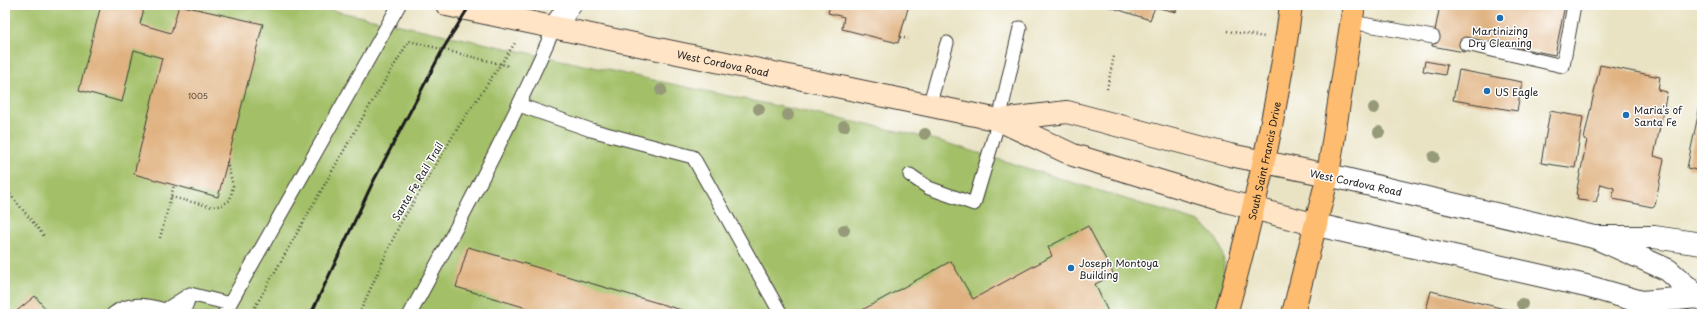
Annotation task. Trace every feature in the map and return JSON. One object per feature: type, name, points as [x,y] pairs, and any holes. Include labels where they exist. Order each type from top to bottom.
[{"type":"highway","name":"South Saint Francis Drive","points":[[1226,314],[1254,209],[1264,162],[1291,5]]},
{"type":"highway","points":[[1293,314],[1317,225],[1328,175],[1353,14]]},
{"type":"main road","name":"West Cordova Road","points":[[447,5],[999,120],[1073,155],[1254,209],[1317,225]]},
{"type":"main road","name":"West Cordova Road","points":[[999,120],[1067,112],[1264,162],[1328,175]]},
{"type":"street","points":[[554,28],[570,5]]},
{"type":"street","name":"West Cordova Road","points":[[1328,175],[1594,237],[1668,270],[1700,298]]},
{"type":"street","name":"West Cordova Road","points":[[1317,225],[1586,286],[1642,302],[1700,298]]},
{"type":"street","points":[[1594,237],[1654,237],[1702,244]]},
{"type":"lane","points":[[190,294],[227,309],[399,5]]},
{"type":"lane","points":[[1466,44],[1563,66],[1574,5]]},
{"type":"lane","points":[[1353,14],[1433,37]]},
{"type":"lane","points":[[410,314],[458,227],[520,105],[554,28]]},
{"type":"lane","points":[[910,175],[929,188],[974,204],[999,120],[1020,28]]},
{"type":"lane","points":[[929,106],[947,43]]},
{"type":"lane","points":[[520,105],[591,130],[693,157],[781,314]]},
{"type":"lane","points":[[113,314],[118,310],[136,304],[148,305],[165,310],[190,294]]},
{"type":"lane","points":[[183,314],[190,294]]},
{"type":"path","points":[[909,5],[917,8]]},
{"type":"path","points":[[1227,31],[1269,37]]},
{"type":"path","points":[[900,37],[908,39]]},
{"type":"path","points":[[251,314],[363,117],[409,41],[502,63],[509,66]]},
{"type":"path","points":[[1107,89],[1114,56]]},
{"type":"path","name":"Santa Fe Rail Trail","points":[[359,314],[399,226],[459,126],[502,63]]},
{"type":"path","points":[[171,197],[213,206],[222,205],[230,200],[233,186],[227,162]]},
{"type":"path","points":[[160,238],[174,185]]},
{"type":"path","points":[[5,188],[44,236]]},
{"type":"green space","points":[[5,5],[308,5],[940,141],[1199,222],[1218,242],[1222,252],[1224,264],[1223,275],[1215,314],[5,314]]},
{"type":"building","points":[[101,5],[145,5],[140,24],[171,33],[179,5],[263,24],[218,197],[134,174],[162,58],[134,50],[122,102],[79,90]]},
{"type":"building","points":[[830,5],[909,5],[898,43],[842,29],[844,17],[828,13]]},
{"type":"building","points":[[1104,5],[1177,5],[1176,12],[1155,7],[1150,20]]},
{"type":"building","name":"Martinizing Dry Cleaning","points":[[1440,5],[1565,5],[1555,55],[1467,38],[1464,52],[1432,46]]},
{"type":"building","points":[[1425,61],[1447,65],[1445,75],[1423,71]]},
{"type":"building","name":"Maria's of Santa Fe","points":[[1600,65],[1660,77],[1658,90],[1667,92],[1654,156],[1664,159],[1655,205],[1652,207],[1613,199],[1614,188],[1601,184],[1596,202],[1578,200],[1577,198],[1578,195],[1576,194],[1587,140],[1584,139]]},
{"type":"building","name":"US Eagle","points":[[1459,70],[1522,82],[1517,111],[1453,100]]},
{"type":"building","points":[[1702,101],[1702,171],[1687,168]]},
{"type":"building","points":[[1550,111],[1583,117],[1575,168],[1541,163]]},
{"type":"building","name":"Joseph Montoya Building","points":[[1088,226],[1114,275],[1095,284],[1109,314],[855,314],[951,261],[973,299],[1052,256],[1048,247]]},
{"type":"building","points":[[468,247],[695,314],[547,314],[456,287]]},
{"type":"building","points":[[1431,291],[1521,313],[1521,314],[1425,314]]},
{"type":"building","points":[[35,296],[50,314],[13,314]]},
{"type":"building","points":[[442,310],[456,314],[440,314]]},
{"type":"railway","points":[[311,314],[372,184],[443,49],[470,5]]},
{"type":"place","name":"Martinizing Dry Cleaning","points":[[1500,18]]},
{"type":"place","name":"US Eagle","points":[[1487,91]]},
{"type":"place","name":"Maria's of Santa Fe","points":[[1626,115]]},
{"type":"place","name":"Joseph Montoya Building","points":[[1071,268]]}]
